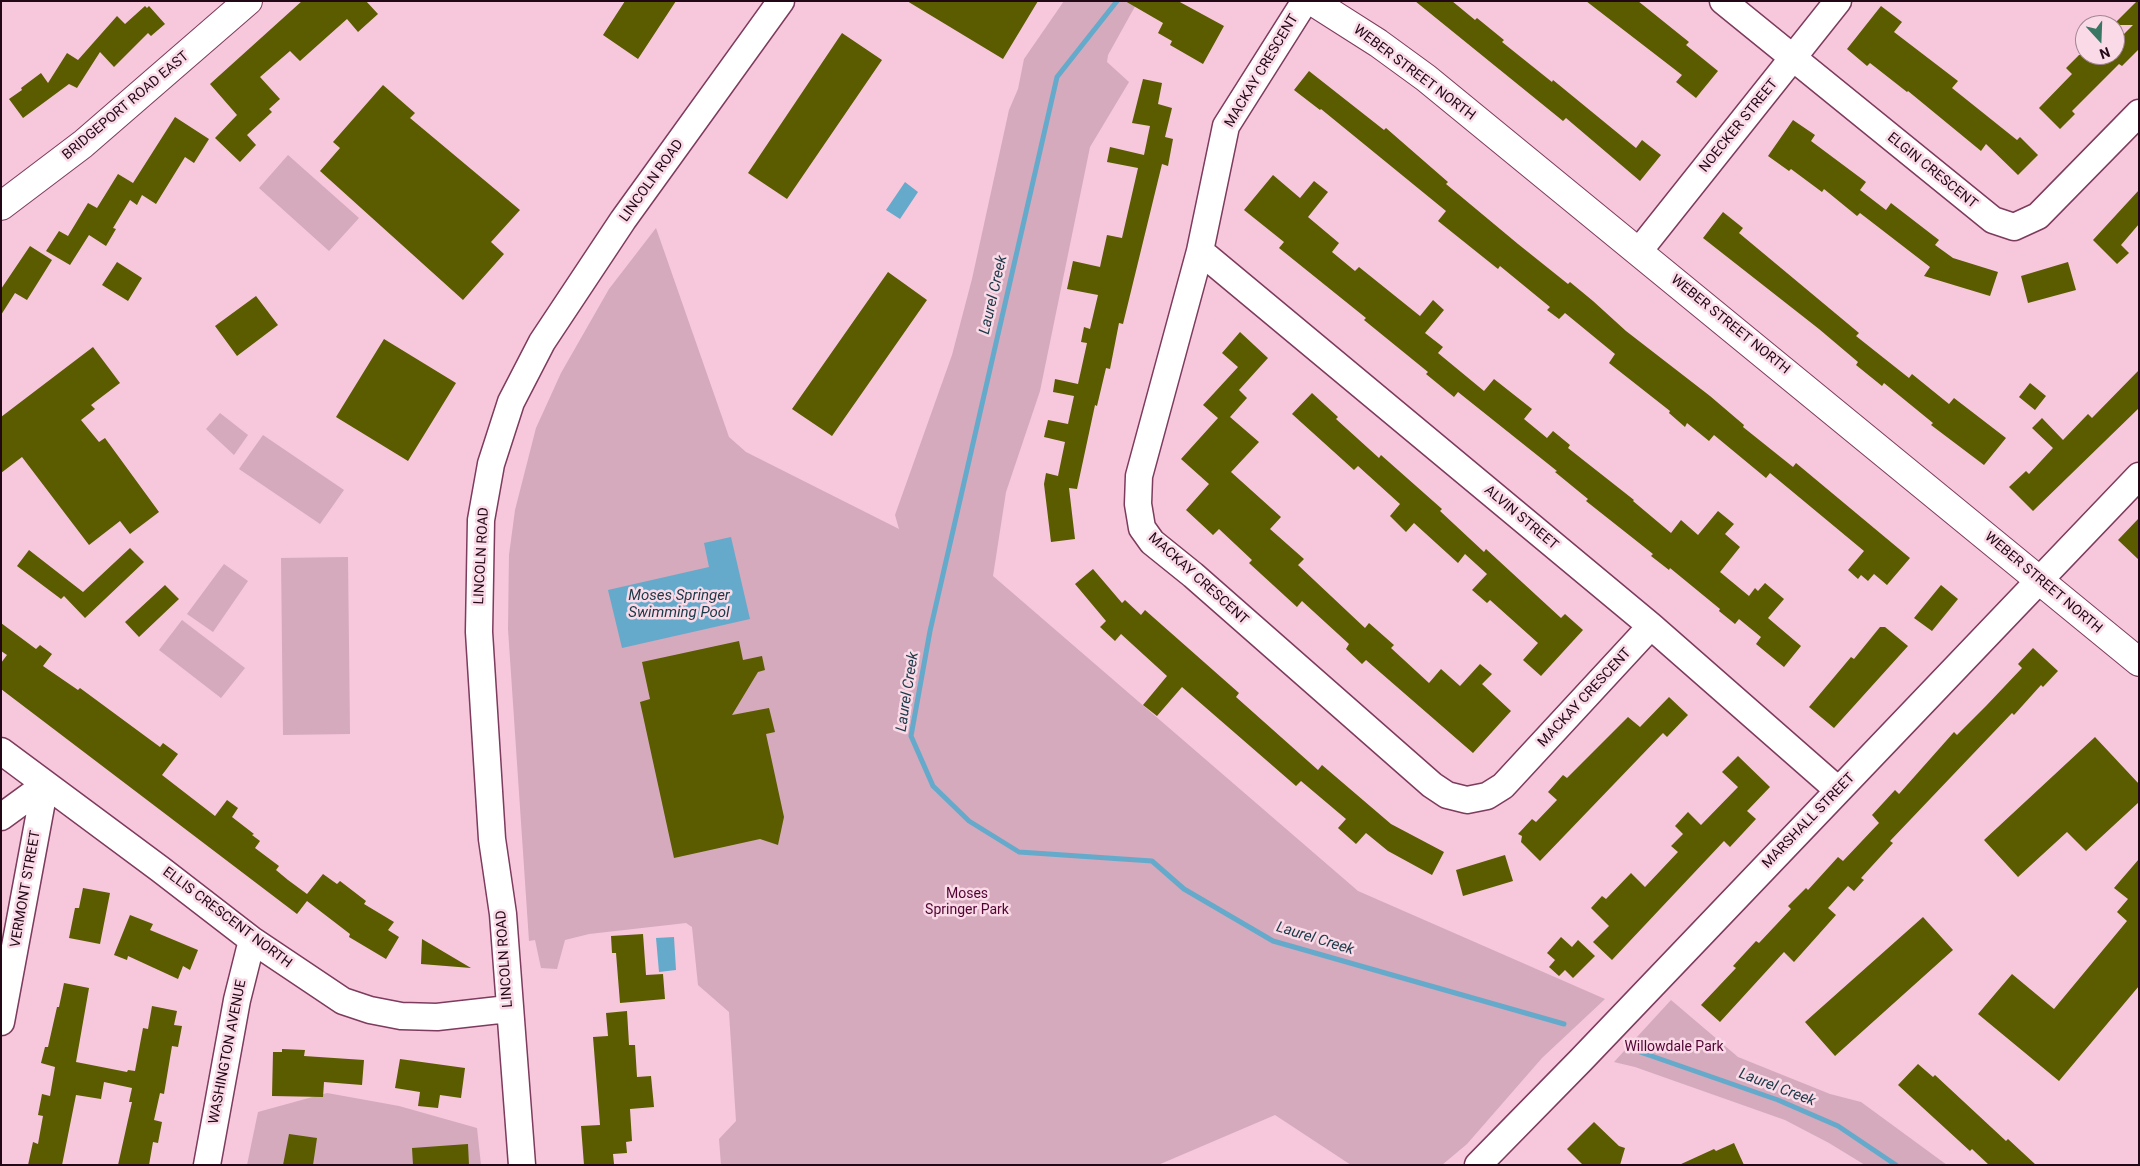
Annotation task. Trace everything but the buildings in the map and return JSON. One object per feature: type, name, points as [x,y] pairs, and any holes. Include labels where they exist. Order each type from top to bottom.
[{"type":"main road","name":"BRIDGEPORT ROAD EAST","points":[[1,206],[83,144],[248,1]]},
{"type":"main road","name":"WEBER STREET NORTH","points":[[1312,1],[1378,43],[1426,78],[1639,250],[2139,662]]},
{"type":"street","name":"LINCOLN ROAD","points":[[522,1165],[508,1009],[503,914],[492,839],[479,632],[481,520],[491,464],[511,402],[542,342],[623,220],[781,1]]},
{"type":"street","name":"MACKAY CRESCENT","points":[[1305,1],[1226,126],[1200,250],[1139,476],[1138,504],[1142,528],[1152,542],[1432,785],[1447,794],[1467,800],[1487,796],[1503,786],[1651,626]]},
{"type":"street","name":"ELGIN CRESCENT","points":[[1723,1],[1993,220],[2014,227],[2038,216],[2139,113]]},
{"type":"street","name":"NOECKER STREET","points":[[1639,250],[1794,59],[1838,1]]},
{"type":"street","name":"ALVIN STREET","points":[[1200,250],[1651,626],[1838,790]]},
{"type":"street","name":"MARSHALL STREET","points":[[1478,1165],[1588,1053],[2139,476]]},
{"type":"street","name":"ELLIS CRESCENT NORTH","points":[[1,751],[252,940],[343,1001],[370,1010],[401,1016],[437,1017],[508,1009]]},
{"type":"street","points":[[1,817],[45,785]]},
{"type":"street","name":"VERMONT STREET","points":[[1,1022],[45,785]]},
{"type":"street","name":"WASHINGTON AVENUE","points":[[207,1165],[237,1000],[252,940]]},
{"type":"green space","name":"Moses Springer Park","points":[[1064,1],[1138,1],[1108,55],[1107,62],[1129,82],[1090,147],[1040,391],[1006,492],[993,576],[1358,891],[1605,999],[1542,1058],[1467,1144],[1442,1165],[1351,1165],[1275,1115],[1158,1165],[721,1165],[719,1139],[736,1121],[729,1012],[698,985],[692,927],[686,923],[589,934],[565,940],[557,969],[541,968],[535,940],[529,941],[508,629],[509,555],[515,510],[536,428],[561,373],[609,289],[656,228],[729,437],[746,452],[899,529],[895,515],[952,355],[972,279],[1009,110],[1018,89],[1024,59]]},
{"type":"green space","points":[[288,155],[359,218],[329,251],[259,188]]},
{"type":"green space","points":[[220,413],[248,435],[234,455],[206,429]]},
{"type":"green space","points":[[263,435],[344,490],[320,524],[239,469]]},
{"type":"green space","points":[[348,557],[350,734],[283,735],[281,558]]},
{"type":"green space","points":[[224,564],[248,581],[213,632],[187,614]]},
{"type":"green space","points":[[182,620],[245,668],[221,698],[159,650]]},
{"type":"green space","name":"Willowdale Park","points":[[1671,1000],[1738,1057],[1830,1094],[1861,1102],[1947,1165],[1865,1165],[1829,1143],[1785,1120],[1635,1067],[1614,1062]]},
{"type":"green space","points":[[327,1093],[399,1106],[477,1128],[481,1165],[247,1165],[258,1112]]},
{"type":"water","points":[[905,182],[918,192],[900,219],[886,210]]},
{"type":"water","name":"Moses Springer Swimming Pool","points":[[731,537],[750,619],[622,648],[608,590],[709,567],[704,543]]},
{"type":"water","points":[[674,937],[676,970],[659,972],[656,938]]},
{"type":"waterway","name":"Laurel Creek","points":[[1117,1],[1057,77],[930,631],[911,736],[933,786],[969,821],[1019,852],[1152,861],[1184,889],[1273,941],[1564,1024]]},
{"type":"waterway","name":"Laurel Creek","points":[[1640,1052],[1778,1100],[1838,1126],[1896,1165]]}]
